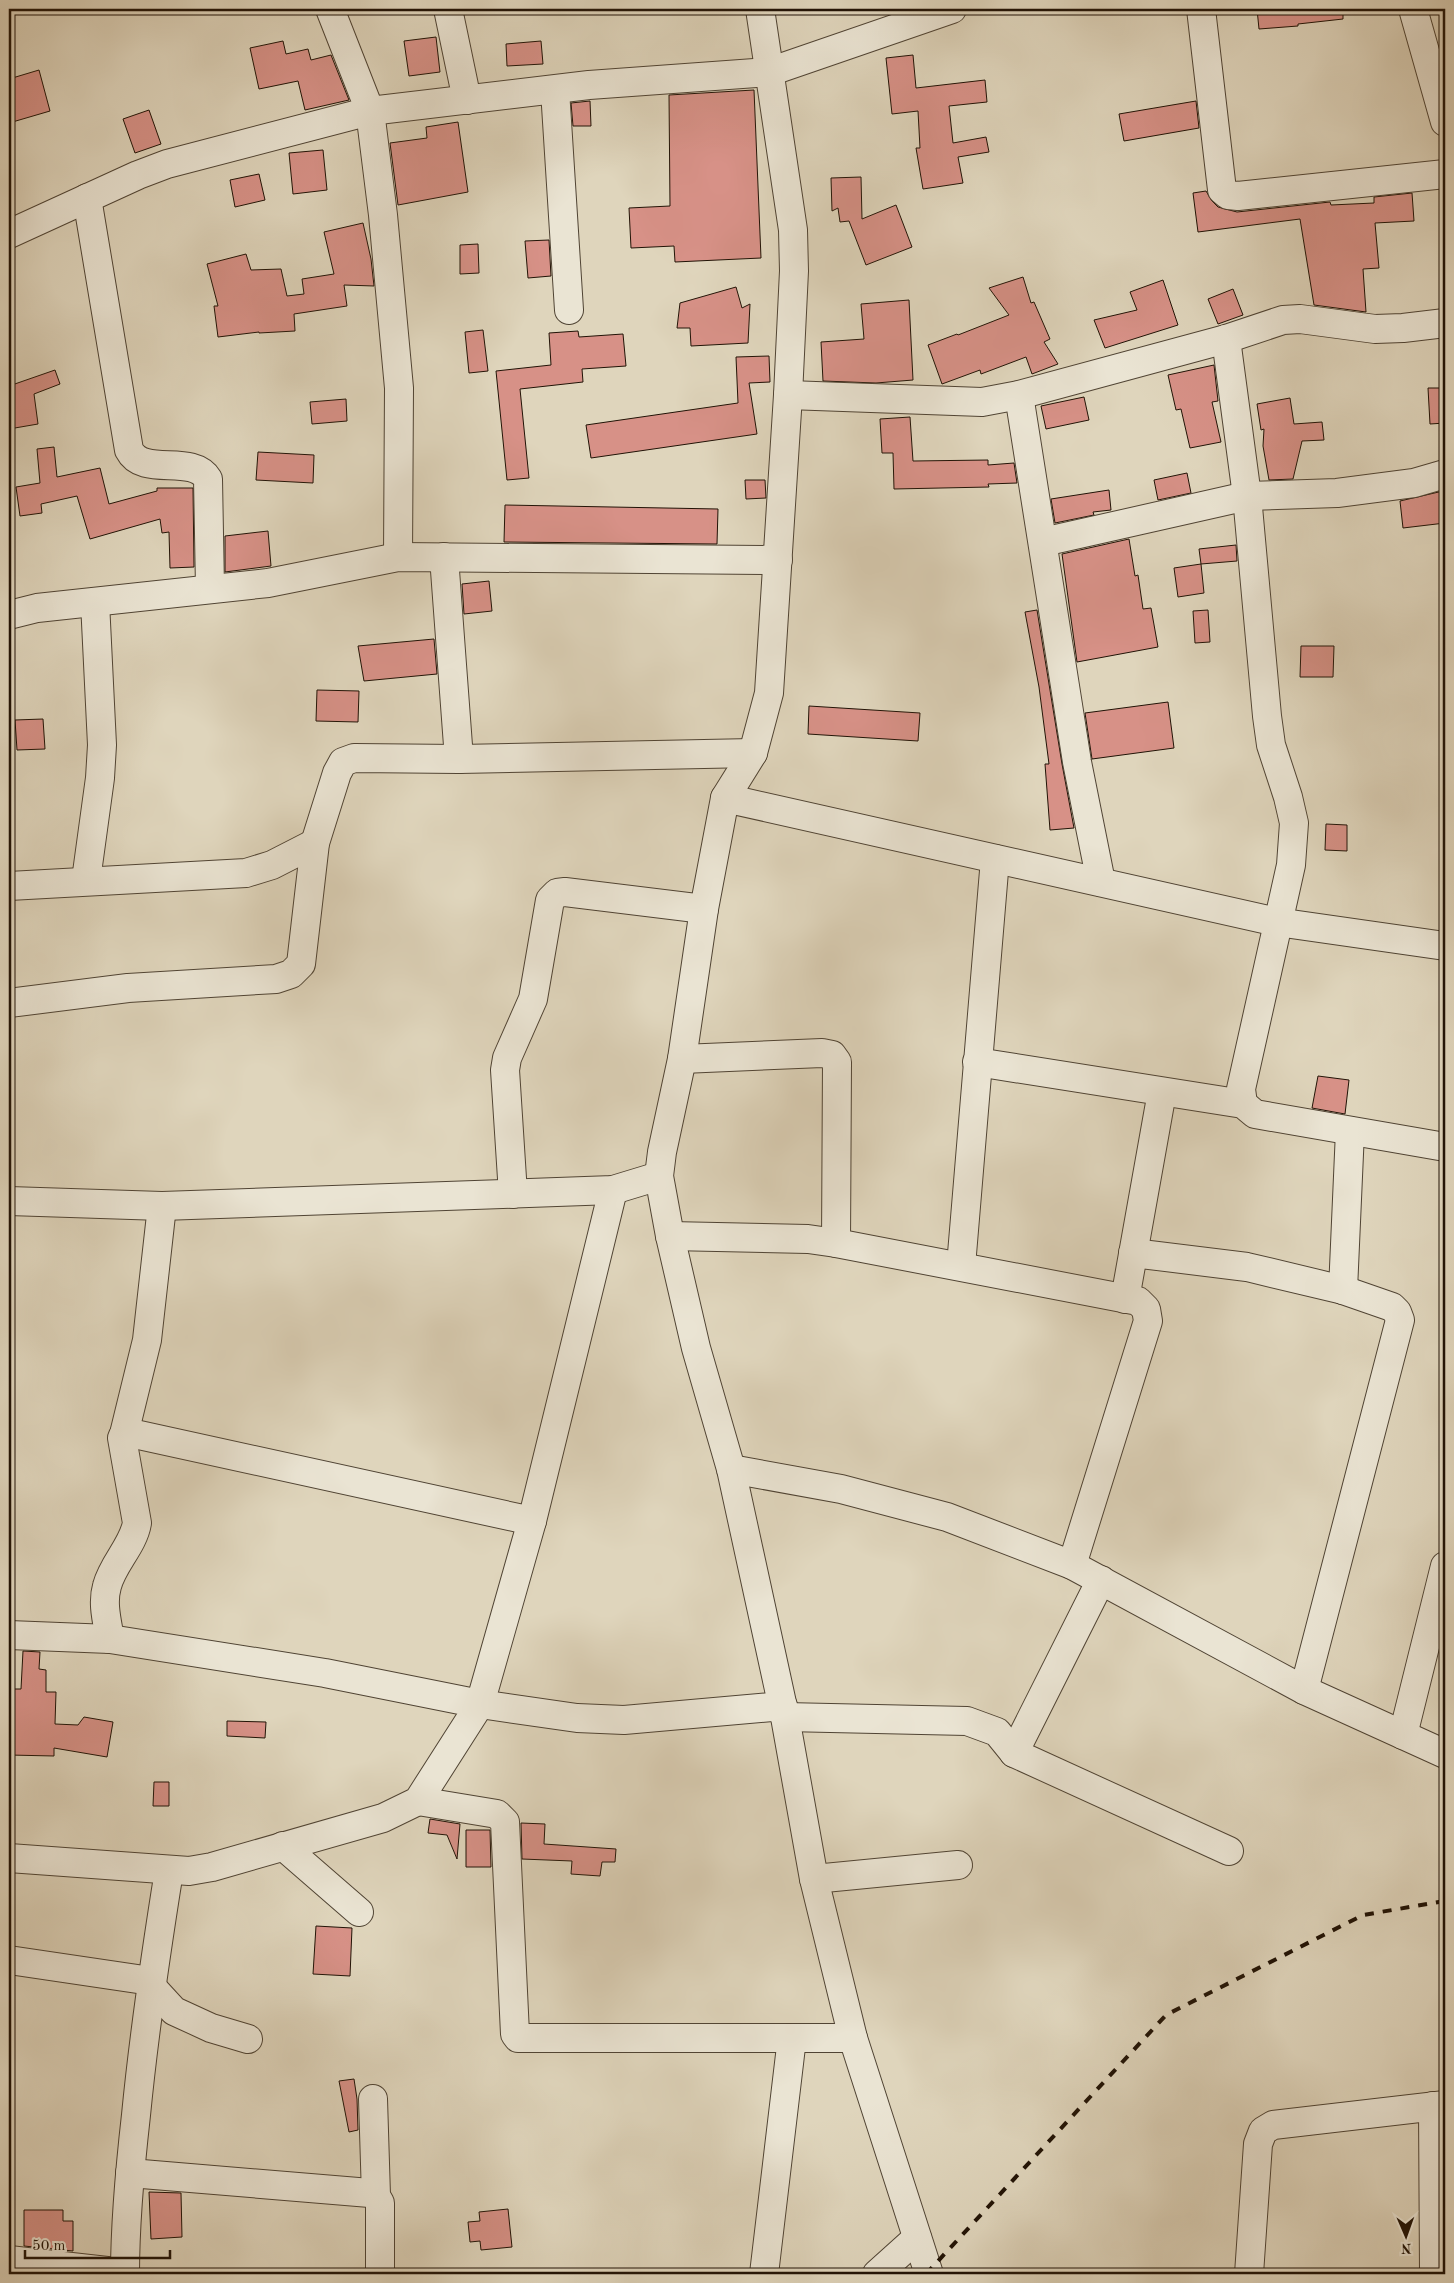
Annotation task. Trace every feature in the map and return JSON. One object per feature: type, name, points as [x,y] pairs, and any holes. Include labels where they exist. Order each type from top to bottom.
[{"type":"street","points":[[330,9],[370,111],[383,215],[399,388],[398,557]]},
{"type":"street","points":[[448,9],[467,100]]},
{"type":"street","points":[[760,9],[793,230],[794,271],[770,693],[753,753],[725,798],[704,908],[682,1059],[662,1152],[659,1176],[670,1236],[696,1348],[731,1469],[784,1711],[814,1879],[853,2038],[929,2274]]},
{"type":"street","points":[[9,234],[138,175],[167,164],[370,111],[589,85],[769,72],[952,9]]},
{"type":"street","points":[[1201,9],[1222,190],[1228,195],[1238,196],[1445,174]]},
{"type":"street","points":[[1413,9],[1445,122]]},
{"type":"street","points":[[555,90],[569,310]]},
{"type":"street","points":[[87,198],[129,450],[133,457],[141,461],[194,468],[203,472],[208,479],[210,588]]},
{"type":"street","points":[[788,395],[982,402],[1019,395],[1226,339],[1282,320],[1300,319],[1375,329],[1445,323]]},
{"type":"street","points":[[1226,339],[1247,496],[1271,745],[1288,797],[1294,823],[1291,865],[1241,1090],[1243,1104]]},
{"type":"street","points":[[1019,395],[1077,762],[1101,882]]},
{"type":"street","points":[[1043,542],[1247,496],[1337,493],[1414,483],[1445,474]]},
{"type":"street","points":[[9,615],[37,608],[268,583],[398,557],[778,560]]},
{"type":"street","points":[[444,557],[459,759]]},
{"type":"street","points":[[86,880],[100,778],[102,745],[95,602]]},
{"type":"street","points":[[9,1003],[128,988],[276,979],[291,974],[301,964],[314,844],[337,773],[343,762],[354,758],[459,759],[753,753]]},
{"type":"street","points":[[725,798],[1277,922],[1445,946]]},
{"type":"street","points":[[9,886],[86,880],[246,873],[272,864],[314,844]]},
{"type":"street","points":[[961,1266],[995,858]]},
{"type":"street","points":[[513,1194],[505,1070],[507,1058],[532,999],[550,900],[557,894],[565,892],[704,908]]},
{"type":"street","points":[[682,1059],[822,1053],[832,1055],[837,1062],[836,1243]]},
{"type":"street","points":[[977,1062],[1243,1104],[1254,1114],[1445,1147]]},
{"type":"street","points":[[1124,1299],[1162,1092]]},
{"type":"street","points":[[1344,1290],[1350,1131]]},
{"type":"street","points":[[9,1201],[162,1206],[513,1194],[613,1190],[659,1176]]},
{"type":"street","points":[[9,1858],[188,1871],[212,1867],[383,1818],[418,1801],[480,1704],[532,1521],[613,1190]]},
{"type":"street","points":[[110,1639],[104,1602],[108,1584],[135,1533],[137,1523],[122,1438],[147,1340],[162,1206]]},
{"type":"street","points":[[670,1236],[808,1239],[961,1266],[1138,1302],[1146,1309],[1148,1321],[1072,1564]]},
{"type":"street","points":[[1133,1252],[1247,1267],[1344,1290],[1392,1307],[1397,1312],[1400,1320],[1304,1690]]},
{"type":"street","points":[[124,1434],[130,1433],[532,1521]]},
{"type":"street","points":[[731,1469],[841,1489],[947,1517],[1072,1564],[1304,1690],[1445,1754]]},
{"type":"street","points":[[1403,1735],[1445,1566]]},
{"type":"street","points":[[1014,1753],[1101,1580]]},
{"type":"street","points":[[9,1635],[110,1639],[325,1673],[480,1704],[577,1718],[624,1720],[784,1711],[967,1721],[997,1732],[1014,1753],[1229,1851]]},
{"type":"street","points":[[418,1801],[497,1814],[505,1822],[516,2034],[518,2038],[853,2038]]},
{"type":"street","points":[[283,1846],[359,1912]]},
{"type":"street","points":[[814,1879],[958,1865]]},
{"type":"street","points":[[9,2260],[125,2274],[130,2173],[151,1984],[170,1871]]},
{"type":"street","points":[[9,1960],[151,1984],[174,2011],[211,2028],[248,2039]]},
{"type":"street","points":[[764,2274],[792,2038]]},
{"type":"street","points":[[373,2099],[376,2196],[380,2203],[380,2274]]},
{"type":"street","points":[[1249,2274],[1258,2144],[1263,2131],[1273,2125],[1439,2106],[1434,2274]]},
{"type":"street","points":[[130,2173],[370,2193],[376,2196]]},
{"type":"street","points":[[877,2274],[917,2238]]},
{"type":"building","points":[[1257,9],[1343,9],[1343,19],[1298,24],[1298,26],[1259,29]]},
{"type":"building","points":[[436,37],[440,72],[409,76],[404,41]]},
{"type":"building","points":[[283,41],[286,54],[308,49],[311,60],[331,55],[349,100],[305,110],[298,81],[259,89],[250,48]]},
{"type":"building","points":[[541,41],[543,64],[507,66],[506,44]]},
{"type":"building","points":[[913,55],[916,88],[985,80],[987,102],[949,106],[953,143],[986,137],[989,152],[958,157],[963,183],[923,189],[916,148],[920,148],[918,111],[892,114],[886,58]]},
{"type":"building","points":[[39,70],[50,111],[9,123],[9,79]]},
{"type":"building","points":[[754,90],[761,258],[675,262],[674,246],[631,248],[629,208],[670,206],[669,95]]},
{"type":"building","points":[[590,101],[591,126],[573,126],[571,103]]},
{"type":"building","points":[[1196,101],[1199,128],[1124,141],[1119,114]]},
{"type":"building","points":[[149,110],[161,144],[135,153],[123,119]]},
{"type":"building","points":[[458,122],[468,192],[398,205],[390,143],[427,138],[426,127]]},
{"type":"building","points":[[323,150],[327,190],[293,194],[289,153]]},
{"type":"building","points":[[259,174],[265,200],[235,207],[230,180]]},
{"type":"building","points":[[861,177],[862,219],[896,205],[912,247],[866,265],[849,221],[840,222],[838,208],[832,211],[831,178]]},
{"type":"building","points":[[1206,191],[1218,207],[1237,212],[1330,202],[1331,205],[1374,203],[1374,197],[1412,193],[1414,221],[1375,223],[1379,268],[1363,269],[1366,312],[1314,305],[1300,219],[1198,232],[1193,193]]},
{"type":"building","points":[[363,223],[371,259],[374,286],[344,285],[347,306],[294,314],[295,331],[259,332],[218,337],[214,306],[218,306],[207,264],[246,254],[251,270],[281,269],[287,296],[304,294],[302,279],[334,274],[324,232]]},
{"type":"building","points":[[549,240],[551,276],[528,278],[525,241]]},
{"type":"building","points":[[478,244],[479,273],[460,274],[460,245]]},
{"type":"building","points":[[1023,277],[1031,303],[1034,302],[1050,339],[1044,342],[1058,364],[1032,374],[1026,357],[981,374],[980,370],[942,384],[928,345],[1009,315],[989,288]]},
{"type":"building","points":[[1163,280],[1178,325],[1105,348],[1094,320],[1137,310],[1130,292]]},
{"type":"building","points":[[736,287],[742,308],[750,304],[748,343],[691,346],[690,328],[677,328],[680,303]]},
{"type":"building","points":[[1233,289],[1243,315],[1218,324],[1208,299]]},
{"type":"building","points":[[909,300],[913,380],[876,383],[823,381],[821,342],[864,339],[861,304]]},
{"type":"building","points":[[483,330],[488,371],[469,373],[465,332]]},
{"type":"building","points":[[578,331],[579,337],[623,334],[626,366],[582,369],[583,382],[520,389],[529,478],[507,480],[496,371],[551,365],[549,333]]},
{"type":"building","points":[[769,356],[770,382],[749,383],[757,434],[591,458],[586,425],[738,403],[736,357]]},
{"type":"building","points":[[1214,365],[1218,401],[1212,402],[1221,442],[1190,448],[1181,409],[1176,410],[1168,375]]},
{"type":"building","points":[[55,370],[60,384],[34,394],[38,424],[9,429],[9,386]]},
{"type":"building","points":[[1428,388],[1445,388],[1445,423],[1430,424]]},
{"type":"building","points":[[1084,397],[1089,420],[1046,429],[1041,406]]},
{"type":"building","points":[[1290,398],[1294,424],[1322,422],[1324,440],[1302,441],[1293,479],[1269,480],[1263,446],[1264,429],[1261,430],[1257,404]]},
{"type":"building","points":[[346,399],[347,421],[312,424],[310,402]]},
{"type":"building","points":[[910,417],[913,461],[988,460],[988,465],[1014,463],[1017,483],[988,484],[989,487],[894,489],[893,453],[882,453],[880,419]]},
{"type":"building","points":[[54,447],[57,477],[100,468],[109,504],[157,491],[157,488],[193,488],[194,567],[170,568],[169,532],[162,533],[160,519],[90,539],[77,496],[41,504],[42,513],[20,516],[16,487],[40,483],[37,449]]},
{"type":"building","points":[[258,452],[314,455],[313,483],[256,480]]},
{"type":"building","points":[[1187,473],[1191,493],[1158,500],[1154,480]]},
{"type":"building","points":[[745,480],[765,480],[766,498],[746,499]]},
{"type":"building","points":[[1109,490],[1111,510],[1093,512],[1094,515],[1055,523],[1051,499]]},
{"type":"building","points":[[1443,491],[1445,523],[1403,528],[1400,501]]},
{"type":"building","points":[[505,505],[718,509],[717,544],[504,542]]},
{"type":"building","points":[[268,531],[271,566],[225,572],[225,536]]},
{"type":"building","points":[[1129,539],[1135,576],[1138,575],[1143,609],[1151,608],[1158,647],[1077,662],[1062,554]]},
{"type":"building","points":[[1236,545],[1237,561],[1201,564],[1199,549]]},
{"type":"building","points":[[1201,564],[1204,593],[1178,597],[1174,568]]},
{"type":"building","points":[[489,581],[492,611],[464,614],[462,584]]},
{"type":"building","points":[[1037,610],[1074,828],[1050,830],[1045,764],[1049,764],[1039,687],[1025,612]]},
{"type":"building","points":[[1208,610],[1210,642],[1195,643],[1193,611]]},
{"type":"building","points":[[434,639],[437,674],[364,681],[358,646]]},
{"type":"building","points":[[1301,646],[1334,646],[1333,677],[1300,677]]},
{"type":"building","points":[[317,690],[359,691],[358,722],[316,721]]},
{"type":"building","points":[[1168,702],[1174,748],[1092,759],[1085,713]]},
{"type":"building","points":[[809,706],[920,713],[918,741],[808,734]]},
{"type":"building","points":[[43,719],[45,749],[17,750],[15,720]]},
{"type":"building","points":[[1326,824],[1347,825],[1347,851],[1325,850]]},
{"type":"building","points":[[1318,1076],[1349,1080],[1345,1114],[1312,1108]]},
{"type":"building","points":[[23,1651],[40,1652],[39,1669],[46,1670],[46,1692],[56,1692],[55,1724],[78,1725],[84,1717],[113,1722],[107,1757],[54,1748],[54,1756],[9,1755],[9,1731],[12,1731],[13,1689],[21,1689]]},
{"type":"building","points":[[227,1721],[266,1722],[265,1738],[227,1736]]},
{"type":"building","points":[[154,1782],[169,1782],[169,1806],[153,1806]]},
{"type":"building","points":[[430,1819],[460,1824],[457,1859],[447,1835],[428,1833]]},
{"type":"building","points":[[521,1823],[545,1824],[544,1844],[616,1849],[615,1862],[602,1862],[600,1876],[571,1874],[572,1861],[522,1859]]},
{"type":"building","points":[[466,1830],[490,1830],[491,1867],[466,1867]]},
{"type":"building","points":[[316,1926],[352,1928],[350,1976],[313,1974]]},
{"type":"building","points":[[354,2079],[358,2130],[349,2132],[339,2081]]},
{"type":"building","points":[[149,2192],[181,2193],[182,2237],[151,2239]]},
{"type":"building","points":[[508,2209],[512,2247],[481,2250],[480,2241],[470,2242],[468,2222],[480,2221],[479,2212]]},
{"type":"building","points":[[24,2210],[63,2210],[63,2221],[73,2221],[73,2251],[24,2246]]},
{"type":"railway","points":[[926,2274],[1166,2015],[1363,1915],[1445,1901]]}]
